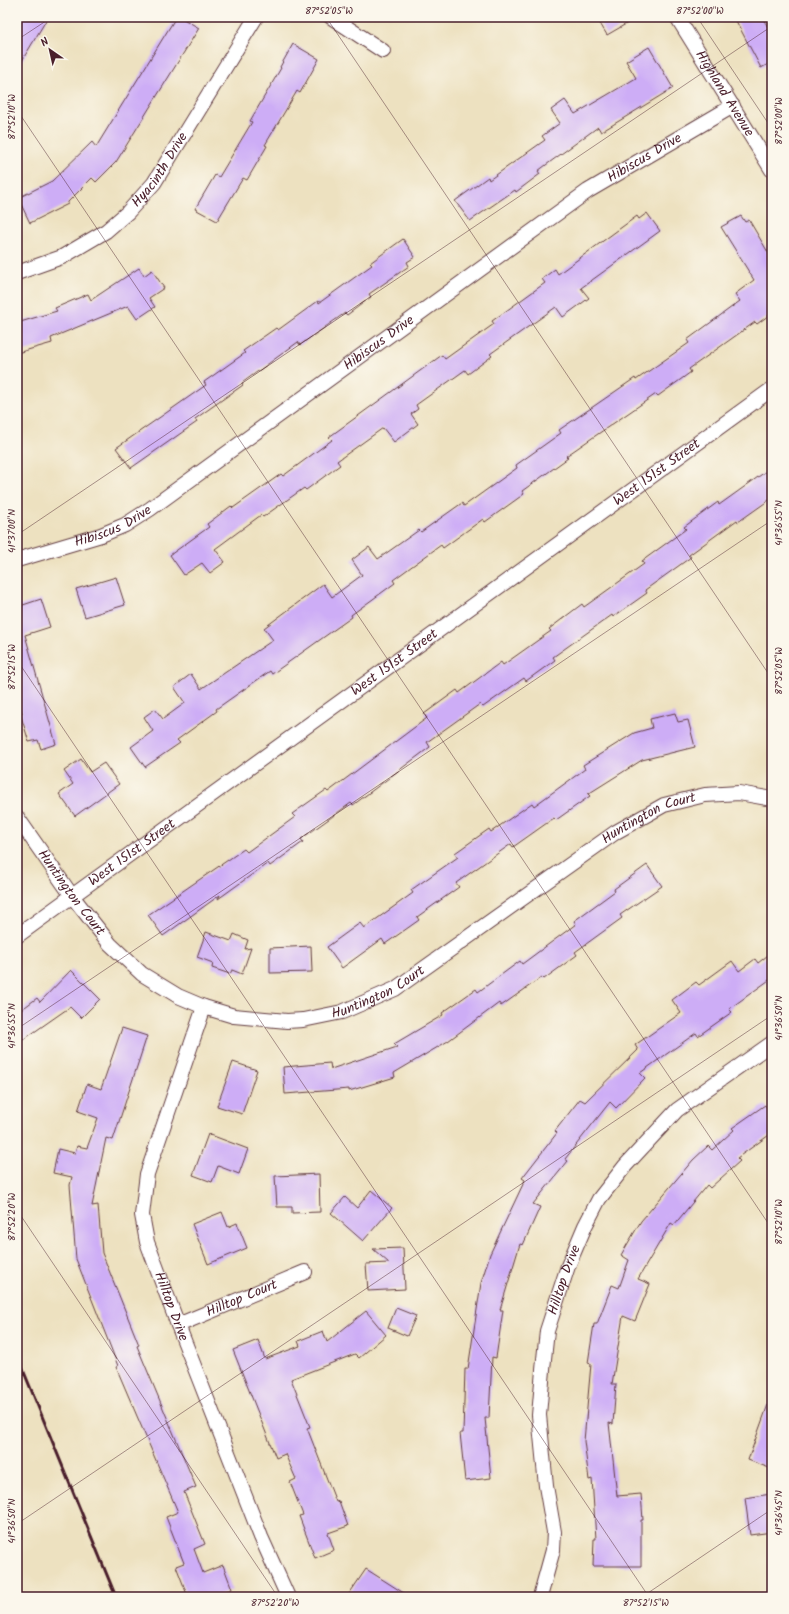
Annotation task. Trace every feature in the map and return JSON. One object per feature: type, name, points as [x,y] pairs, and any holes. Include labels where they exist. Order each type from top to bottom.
[{"type":"street","name":"Hyacinth Drive","points":[[17,274],[62,257],[106,231],[128,212],[154,183],[256,17]]},
{"type":"street","points":[[331,17],[383,51]]},
{"type":"street","name":"Highland Avenue","points":[[678,17],[772,170]]},
{"type":"street","name":"Hibiscus Drive","points":[[17,560],[101,535],[125,525],[150,509],[588,191],[733,106]]},
{"type":"street","name":"West 151st Street","points":[[17,936],[772,389]]},
{"type":"street","name":"Huntington Court","points":[[17,817],[72,896],[110,944],[128,962],[160,986],[204,1007],[234,1016],[287,1021],[303,1020],[342,1012],[395,990],[616,832],[664,805],[705,795],[739,793],[772,799]]},
{"type":"street","name":"Hilltop Drive","points":[[204,1007],[147,1174],[143,1208],[147,1242],[261,1537],[288,1597]]},
{"type":"street","name":"Hilltop Drive","points":[[540,1597],[553,1550],[554,1532],[546,1486],[539,1415],[547,1331],[568,1266],[585,1226],[599,1199],[625,1166],[677,1110],[772,1043]]},
{"type":"street","name":"Hilltop Court","points":[[178,1325],[305,1272]]},
{"type":"building","points":[[17,17],[48,17],[17,69]]},
{"type":"building","points":[[176,17],[180,17],[199,28],[116,162],[96,182],[92,178],[68,202],[68,204],[30,223],[18,198],[52,181],[92,142],[96,147]]},
{"type":"building","points":[[596,17],[638,17],[607,35]]},
{"type":"building","points":[[734,17],[762,17],[772,34],[772,62],[761,68]]},
{"type":"building","points":[[293,44],[319,59],[300,93],[297,91],[265,145],[267,146],[247,180],[243,178],[217,221],[195,209],[215,175],[219,177],[252,122],[250,121],[281,68],[280,67]]},
{"type":"building","points":[[649,47],[673,88],[601,132],[598,127],[538,171],[540,174],[516,192],[515,190],[470,221],[455,201],[488,177],[489,180],[545,140],[542,136],[560,123],[551,110],[565,100],[575,114],[636,78],[626,61]]},
{"type":"building","points":[[647,213],[660,231],[581,288],[589,298],[563,317],[556,307],[490,354],[492,356],[468,374],[465,370],[416,405],[418,409],[411,414],[418,424],[394,442],[383,428],[337,461],[340,465],[306,490],[304,488],[263,517],[261,515],[215,549],[225,562],[210,573],[202,563],[184,575],[170,555],[209,527],[207,524],[231,506],[233,508],[281,474],[283,476],[332,440],[329,437],[442,355],[445,359],[494,324],[492,321],[545,283],[542,279],[555,269],[558,274],[637,216],[639,219]]},
{"type":"building","points":[[741,216],[745,222],[749,220],[772,259],[772,313],[757,324],[755,322],[689,369],[691,372],[658,396],[656,394],[566,456],[568,458],[522,491],[524,494],[485,522],[483,519],[443,548],[441,545],[393,580],[395,583],[351,615],[352,617],[272,674],[270,671],[216,709],[217,711],[177,740],[180,743],[145,767],[131,747],[153,731],[144,717],[155,709],[163,719],[185,703],[174,687],[191,674],[201,689],[273,640],[264,628],[323,584],[332,597],[362,575],[352,560],[369,547],[378,559],[419,530],[421,532],[462,503],[464,506],[517,468],[516,465],[561,433],[559,430],[635,378],[636,380],[689,343],[687,340],[740,301],[735,294],[754,280],[721,227]]},
{"type":"building","points":[[403,239],[415,257],[407,262],[409,266],[369,294],[371,297],[347,315],[345,313],[300,345],[298,342],[242,383],[243,385],[195,419],[197,422],[131,468],[116,448],[206,385],[204,382],[245,353],[243,351],[276,328],[278,330],[318,301],[319,303],[372,265],[370,263]]},
{"type":"building","points":[[139,268],[144,276],[152,270],[164,288],[149,298],[155,307],[137,319],[128,306],[51,338],[52,343],[17,353],[17,323],[57,311],[55,308],[88,294],[91,300]]},
{"type":"building","points":[[772,467],[772,498],[738,522],[737,520],[689,555],[691,557],[645,590],[647,593],[613,617],[612,615],[553,657],[555,660],[526,681],[524,678],[483,707],[480,704],[427,742],[430,747],[353,805],[351,803],[301,839],[303,842],[270,866],[268,863],[163,936],[148,915],[244,849],[247,852],[295,817],[292,814],[326,790],[328,792],[427,718],[424,714],[457,690],[459,693],[501,662],[503,665],[551,631],[549,629],[582,604],[584,607],[644,564],[642,561],[686,529],[684,527],[718,502],[719,505]]},
{"type":"building","points":[[116,577],[125,605],[85,617],[76,589]]},
{"type":"building","points":[[41,599],[50,627],[25,635],[56,744],[41,749],[38,740],[29,742],[20,713],[22,713],[17,697],[17,607]]},
{"type":"building","points":[[675,713],[678,722],[688,720],[695,747],[642,760],[588,794],[590,796],[556,820],[554,818],[513,847],[511,844],[456,883],[459,887],[417,917],[419,920],[385,944],[382,939],[342,968],[327,947],[360,923],[364,928],[413,893],[411,890],[458,857],[455,853],[489,829],[491,832],[532,803],[534,806],[585,769],[583,765],[634,733],[652,728],[650,719]]},
{"type":"building","points":[[81,759],[90,772],[104,763],[119,784],[75,816],[59,794],[73,784],[64,771]]},
{"type":"building","points":[[647,865],[662,886],[620,915],[622,918],[575,952],[577,955],[544,979],[542,977],[501,1006],[499,1003],[448,1041],[394,1073],[395,1077],[349,1091],[349,1089],[285,1094],[283,1067],[330,1063],[331,1069],[397,1047],[394,1044],[443,1015],[442,1013],[476,989],[478,992],[520,961],[522,964],[576,924],[574,921]]},
{"type":"building","points":[[206,932],[231,941],[234,934],[248,940],[245,949],[251,948],[242,974],[232,970],[230,974],[212,968],[213,963],[197,957]]},
{"type":"building","points":[[311,946],[312,972],[270,973],[270,948]]},
{"type":"building","points":[[772,952],[772,978],[729,1009],[732,1012],[698,1036],[696,1033],[640,1073],[645,1078],[616,1108],[610,1102],[565,1159],[568,1161],[533,1204],[540,1207],[523,1245],[520,1244],[500,1310],[503,1310],[496,1358],[492,1357],[489,1418],[485,1418],[491,1478],[465,1481],[460,1433],[463,1433],[465,1369],[468,1369],[481,1283],[490,1254],[525,1180],[522,1178],[557,1133],[555,1131],[580,1099],[585,1102],[638,1050],[635,1045],[681,1013],[672,1000],[696,982],[699,985],[732,961],[739,971],[755,959],[758,963]]},
{"type":"building","points":[[71,970],[100,999],[81,1018],[70,1007],[17,1044],[17,1013],[37,998],[40,1002]]},
{"type":"building","points":[[122,1028],[147,1036],[113,1140],[106,1138],[92,1206],[98,1205],[102,1253],[139,1345],[137,1346],[196,1487],[184,1492],[205,1544],[194,1549],[203,1573],[223,1565],[232,1589],[213,1597],[188,1597],[176,1566],[184,1563],[166,1517],[178,1512],[116,1367],[118,1366],[76,1259],[70,1185],[72,1177],[53,1173],[58,1149],[75,1153],[77,1146],[87,1148],[98,1118],[78,1111],[87,1084],[101,1089]]},
{"type":"building","points":[[233,1062],[257,1070],[242,1114],[217,1106]]},
{"type":"building","points":[[765,1105],[772,1115],[772,1133],[737,1158],[740,1161],[710,1188],[707,1185],[674,1225],[671,1223],[638,1279],[650,1284],[635,1321],[623,1316],[612,1384],[616,1384],[613,1424],[609,1423],[617,1496],[641,1494],[643,1520],[641,1520],[641,1566],[593,1566],[594,1539],[596,1539],[592,1479],[589,1480],[584,1441],[591,1364],[588,1363],[594,1324],[597,1324],[612,1285],[619,1288],[629,1260],[621,1255],[641,1221],[693,1160],[708,1146],[712,1150],[734,1130],[732,1128]]},
{"type":"building","points":[[208,1134],[248,1149],[239,1174],[218,1166],[212,1182],[193,1175]]},
{"type":"building","points":[[319,1174],[320,1212],[292,1213],[292,1207],[277,1207],[275,1176]]},
{"type":"building","points":[[371,1190],[392,1208],[363,1241],[331,1213],[345,1197],[357,1208]]},
{"type":"building","points":[[222,1212],[228,1227],[237,1223],[247,1248],[208,1264],[192,1224]]},
{"type":"building","points":[[403,1248],[405,1289],[368,1291],[366,1264],[389,1263],[373,1249]]},
{"type":"building","points":[[396,1308],[416,1316],[407,1336],[388,1328]]},
{"type":"building","points":[[366,1311],[386,1335],[359,1358],[355,1354],[291,1379],[310,1427],[307,1428],[336,1502],[339,1501],[348,1526],[328,1533],[334,1550],[315,1558],[299,1516],[303,1515],[290,1482],[296,1479],[285,1454],[276,1458],[233,1350],[258,1340],[265,1359],[300,1346],[298,1341],[323,1331],[327,1342]]},
{"type":"building","points":[[770,1399],[772,1400],[772,1469],[748,1460]]},
{"type":"building","points":[[771,1494],[772,1532],[750,1535],[745,1498]]},
{"type":"building","points":[[366,1569],[410,1597],[347,1597]]},
{"type":"railway","points":[[17,1355],[116,1597]]}]
